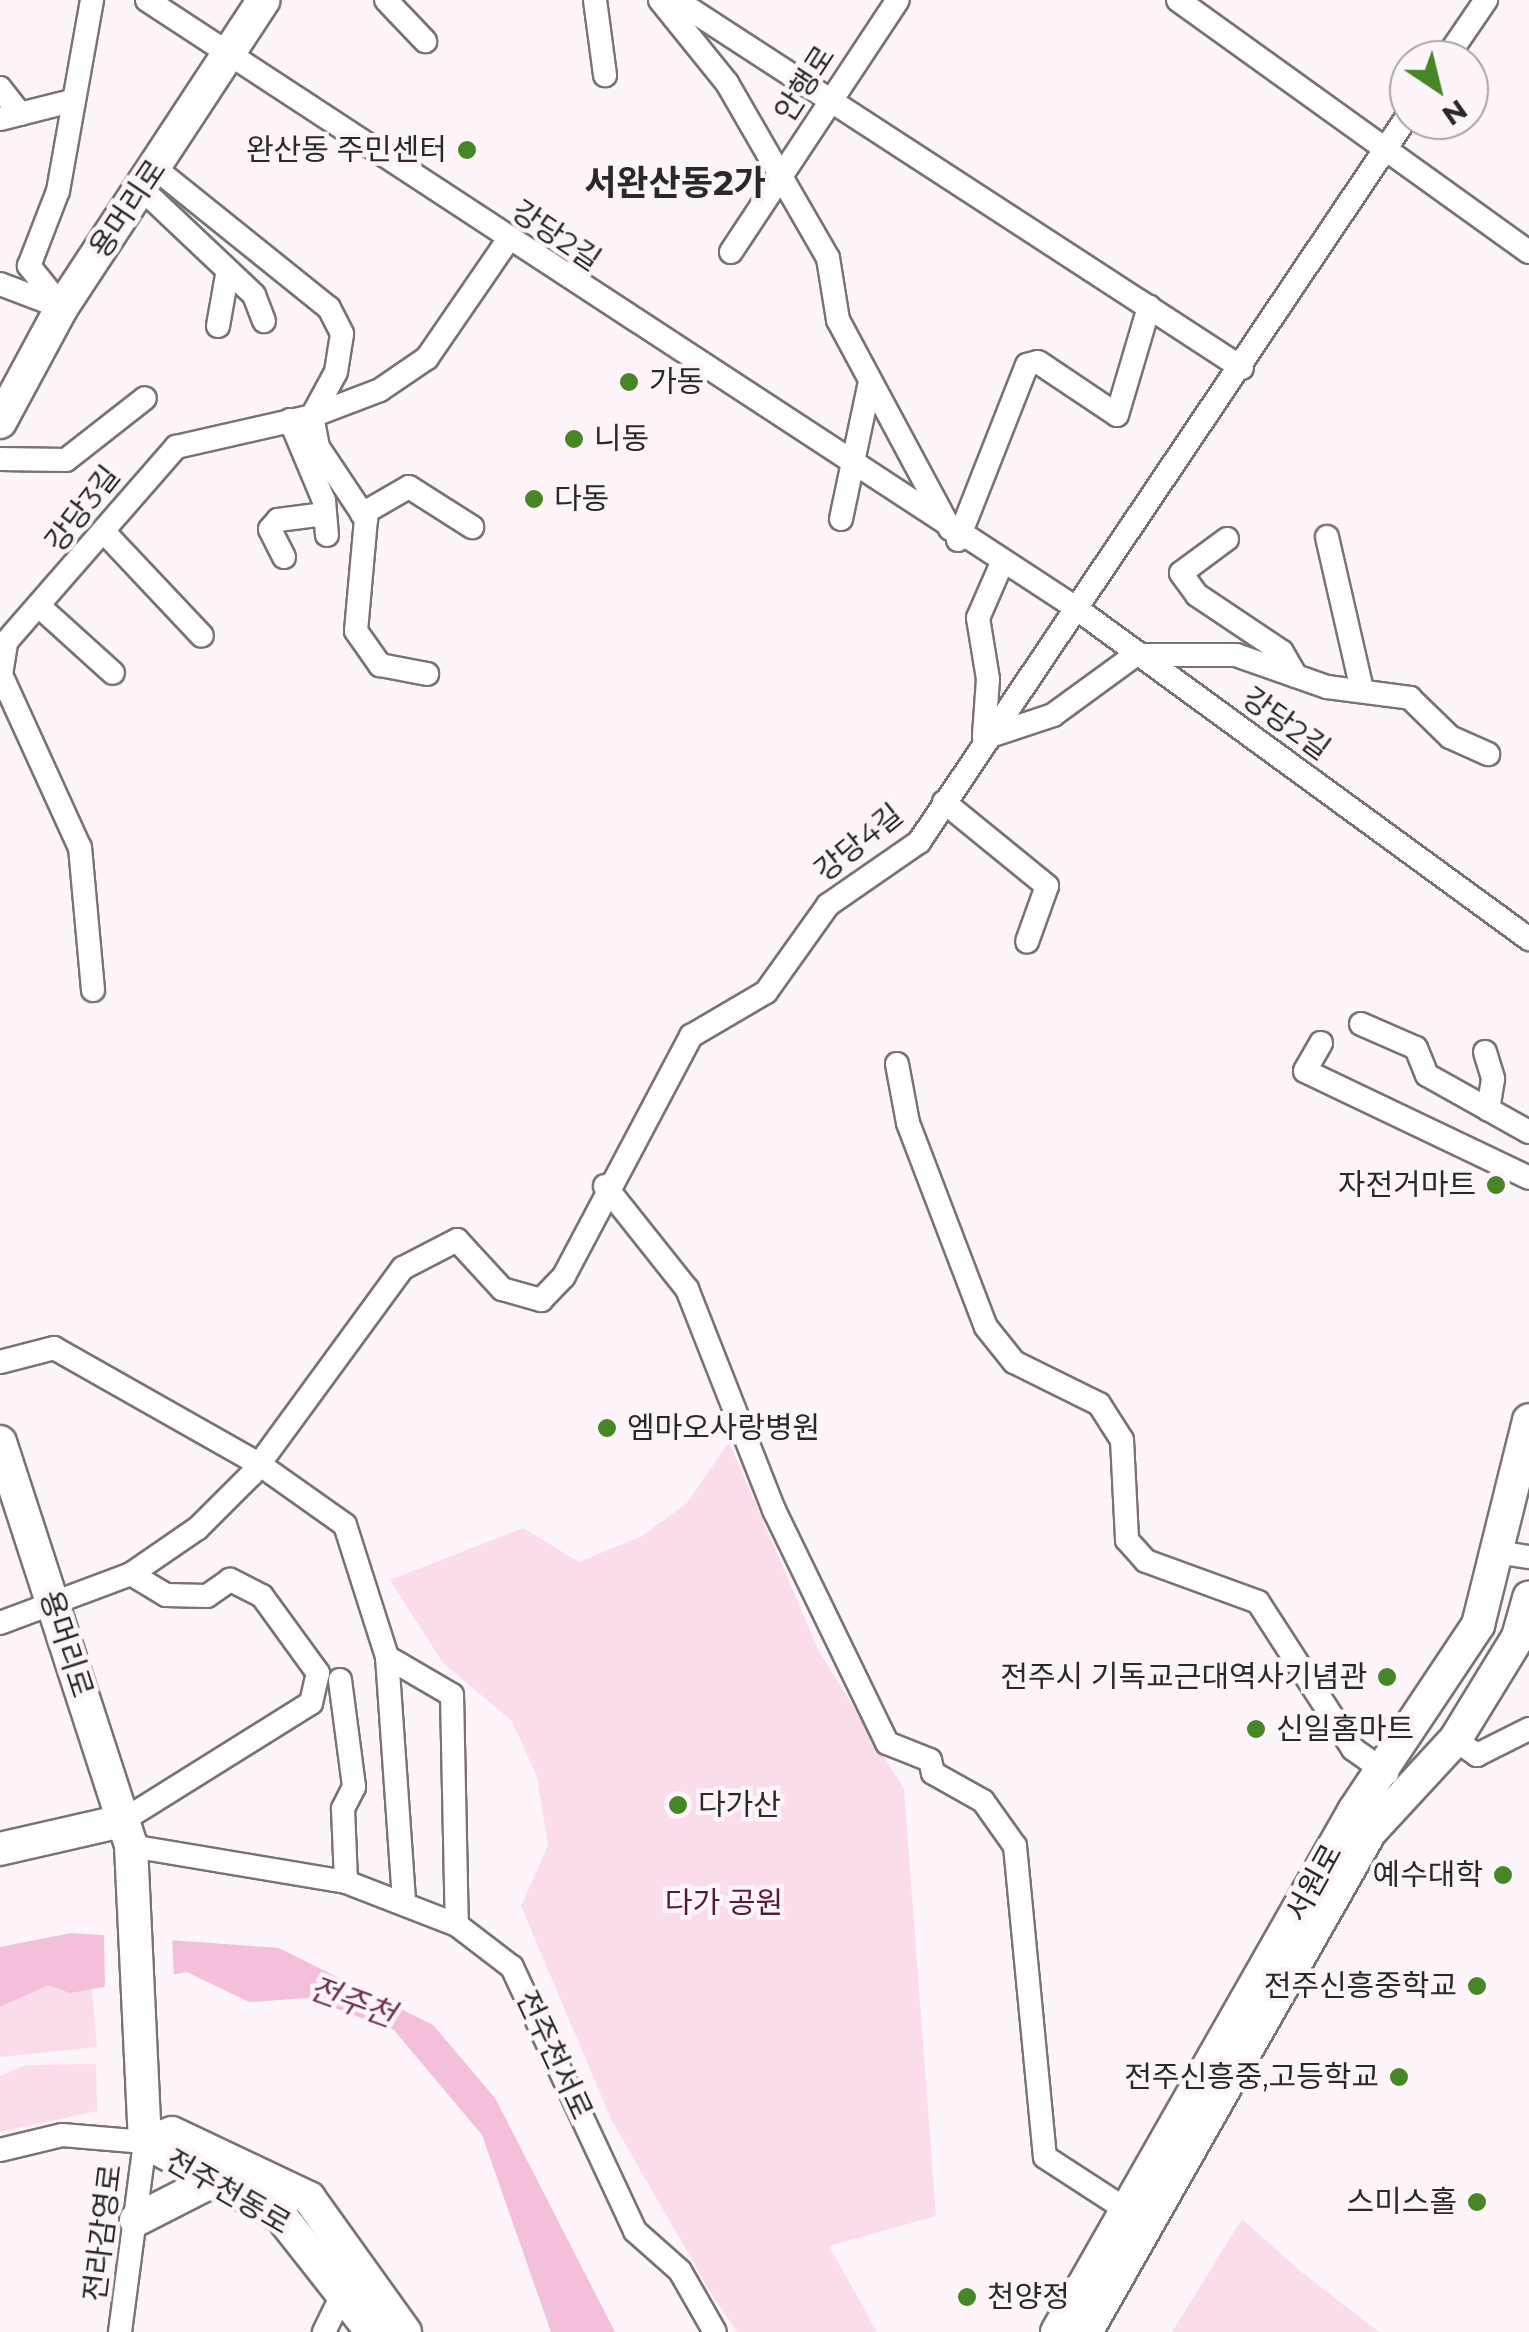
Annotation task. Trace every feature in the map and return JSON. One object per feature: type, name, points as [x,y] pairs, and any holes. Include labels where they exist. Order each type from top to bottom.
[{"type":"street","points":[[62,307],[28,266],[58,191],[67,102],[92,0]]},
{"type":"street","name":"강당2길","points":[[147,0],[956,538],[1073,606],[1529,939]]},
{"type":"street","name":"용머리로","points":[[0,422],[62,307],[264,0]]},
{"type":"street","points":[[386,0],[426,40]]},
{"type":"street","points":[[595,0],[604,75]]},
{"type":"street","points":[[660,0],[726,84],[828,258],[838,320],[868,386],[956,538]]},
{"type":"street","points":[[676,0],[1242,368],[1391,140]]},
{"type":"street","name":"안행로","points":[[731,252],[898,0]]},
{"type":"street","points":[[1178,0],[1387,146],[1529,252]]},
{"type":"street","points":[[1459,40],[1486,0]]},
{"type":"street","points":[[0,88],[10,116],[67,102]]},
{"type":"street","points":[[149,180],[227,275],[254,294],[264,321]]},
{"type":"street","points":[[149,180],[329,308],[342,334],[336,372],[301,418]]},
{"type":"street","name":"강당3길","points":[[92,990],[80,848],[1,674],[6,642],[176,447],[301,418],[380,390],[427,358],[508,240]]},
{"type":"street","points":[[218,326],[227,275]]},
{"type":"street","points":[[0,284],[62,307]]},
{"type":"street","points":[[956,538],[1026,365],[1038,362],[1117,415],[1148,307]]},
{"type":"street","name":"강당4길","points":[[605,1186],[644,1112],[675,1080],[691,1036],[766,992],[828,905],[918,842],[1073,606],[1242,368]]},
{"type":"street","points":[[841,518],[868,386]]},
{"type":"street","points":[[0,459],[66,460],[146,398]]},
{"type":"street","points":[[301,418],[362,514],[356,631],[380,666],[427,674]]},
{"type":"street","points":[[284,557],[270,529],[278,520],[326,524],[301,418]]},
{"type":"street","points":[[362,514],[409,488],[472,528]]},
{"type":"street","points":[[105,533],[202,636]]},
{"type":"street","points":[[1328,536],[1362,690]]},
{"type":"street","points":[[1226,539],[1181,573],[1196,594],[1282,652],[1296,676]]},
{"type":"street","points":[[1001,566],[978,618],[988,678],[984,738],[1053,716],[1139,654],[1236,655],[1296,676],[1410,698],[1450,736],[1488,754]]},
{"type":"street","points":[[40,607],[113,672]]},
{"type":"street","points":[[944,802],[1047,886],[1027,942]]},
{"type":"street","points":[[1361,1024],[1416,1048],[1427,1075],[1529,1132]]},
{"type":"street","points":[[1322,1043],[1305,1071],[1529,1178]]},
{"type":"street","points":[[1484,1052],[1494,1079],[1488,1110]]},
{"type":"street","points":[[897,1064],[908,1123],[986,1326],[1014,1362],[1099,1404],[1122,1440],[1127,1540],[1146,1560],[1258,1602],[1353,1749],[1387,1773]]},
{"type":"street","points":[[0,1623],[131,1574],[198,1528],[260,1464],[403,1268],[457,1240],[502,1289],[541,1300],[564,1276],[605,1186],[687,1289],[782,1528],[887,1743],[930,1760],[933,1773],[983,1801],[1016,1846],[1045,2157],[1140,2219]]},
{"type":"street","points":[[0,1362],[54,1348],[260,1464],[346,1526],[387,1656],[404,1903]]},
{"type":"street","name":"서원로","points":[[1086,2332],[1140,2219],[1354,1811],[1387,1773],[1478,1625],[1513,1554],[1529,1420]]},
{"type":"street","name":"용머리로","points":[[0,1442],[129,1848],[145,2142]]},
{"type":"street","points":[[129,1848],[312,1703],[318,1672],[262,1596],[230,1580],[207,1596],[166,1596],[131,1574]]},
{"type":"street","name":"서원로","points":[[1057,2332],[1140,2219],[1370,1832],[1455,1740],[1518,1637],[1529,1598]]},
{"type":"street","points":[[387,1656],[452,1696],[457,1925]]},
{"type":"street","points":[[340,1680],[354,1787],[344,1809],[346,1882]]},
{"type":"street","points":[[1455,1740],[1478,1754],[1529,1730]]},
{"type":"street","name":"전주천서로","points":[[0,1848],[129,1848],[346,1882],[457,1925],[512,1967],[634,2231],[680,2271],[714,2332]]},
{"type":"street","name":"전주천동로","points":[[0,2150],[62,2135],[145,2142],[172,2133],[309,2198],[405,2332]]},
{"type":"street","name":"전주천동로","points":[[145,2142],[280,2215],[372,2332]]},
{"type":"street","name":"전라감영로","points":[[120,2332],[145,2142]]},
{"type":"street","points":[[136,2220],[214,2180]]},
{"type":"street","points":[[324,2332],[344,2292]]},
{"type":"green space","name":"다가 공원","points":[[729,1442],[819,1651],[904,1789],[936,2216],[829,2246],[877,2332],[737,2332],[714,2298],[612,2121],[521,1906],[548,1846],[537,1777],[512,1721],[443,1663],[390,1580],[523,1528],[579,1562],[642,1536],[687,1503]]},
{"type":"green space","points":[[48,1984],[92,1989],[97,2047],[0,2057],[0,2007]]},
{"type":"green space","points":[[96,2064],[97,2111],[0,2132],[0,2076],[26,2065]]},
{"type":"green space","points":[[1242,2219],[1299,2270],[1379,2332],[1172,2332]]},
{"type":"water","name":"전주천","points":[[71,1933],[279,1948],[433,2025],[495,2098],[615,2332],[551,2332],[482,2135],[394,2030],[308,1998],[249,2002],[187,1972],[70,1993],[48,1985],[0,2007],[0,1947]]},
{"type":"pier","points":[[104,1930],[172,1933],[174,1980],[105,1992]]},
{"type":"place","name":"완산동 주민센터","points":[[467,150]]},
{"type":"place","name":"가동","points":[[629,382]]},
{"type":"place","name":"니동","points":[[574,439]]},
{"type":"place","name":"다동","points":[[534,499]]},
{"type":"place","name":"자전거마트","points":[[1496,1185]]},
{"type":"place","name":"엠마오사랑병원","points":[[607,1428]]},
{"type":"place","name":"전주시 기독교근대역사기념관","points":[[1387,1677]]},
{"type":"place","name":"신일홈마트","points":[[1256,1729]]},
{"type":"place","name":"다가산","points":[[678,1805]]},
{"type":"place","name":"예수대학","points":[[1503,1875]]},
{"type":"place","name":"전주신흥중학교","points":[[1477,1986]]},
{"type":"place","name":"전주신흥중,고등학교","points":[[1399,2077]]},
{"type":"place","name":"스미스홀","points":[[1477,2202]]},
{"type":"place","name":"천양정","points":[[967,2297]]},
{"type":"district","name":"서완산동2가","points":[[675,183]]}]
